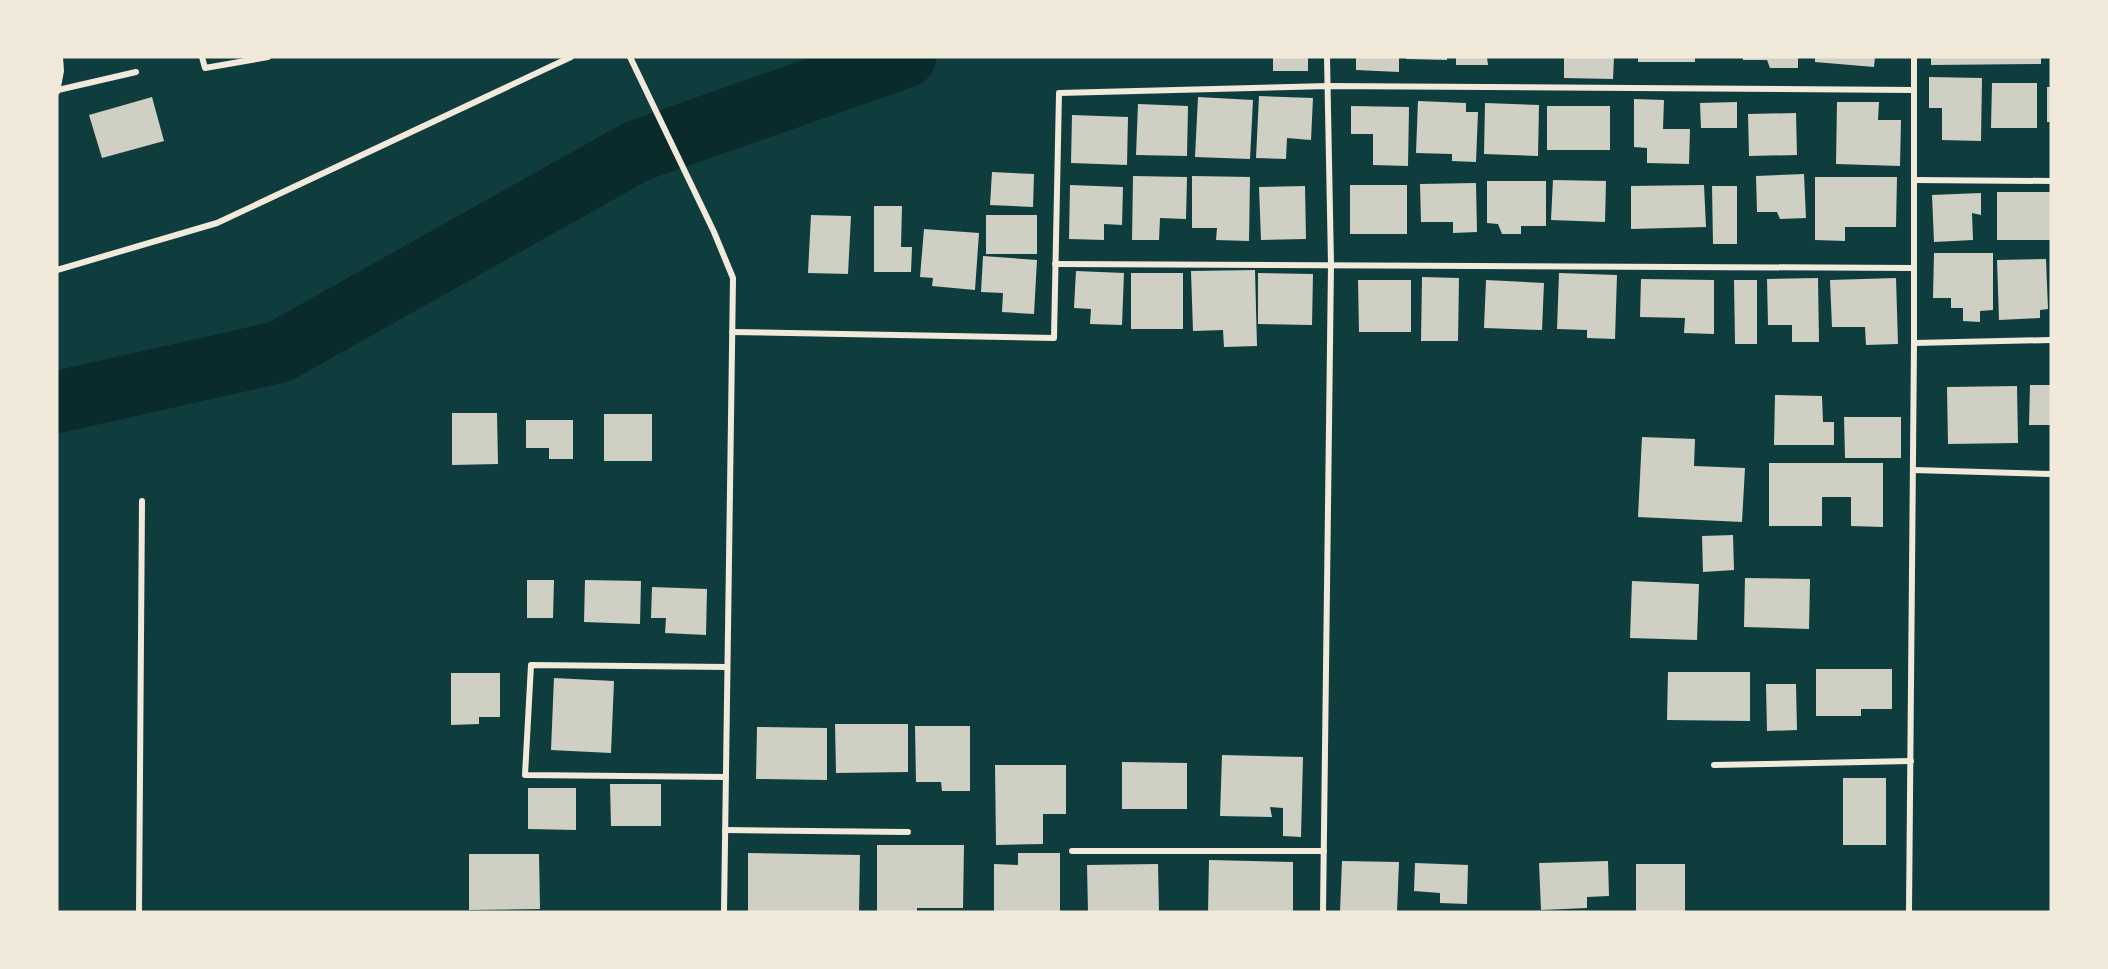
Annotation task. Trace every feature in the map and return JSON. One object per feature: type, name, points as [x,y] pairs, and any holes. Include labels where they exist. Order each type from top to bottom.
[{"type":"street","points":[[60,57],[61,70],[57,92],[136,72]]},
{"type":"street","points":[[202,57],[205,68],[268,57]]},
{"type":"street","points":[[57,265],[57,270],[217,224],[571,57]]},
{"type":"street","points":[[630,57],[714,232],[733,278],[724,912]]},
{"type":"street","points":[[1323,912],[1331,264],[1327,57]]},
{"type":"street","points":[[1909,912],[1914,57]]},
{"type":"street","points":[[732,332],[1054,338],[1059,93],[1328,86],[1914,90]]},
{"type":"street","points":[[1914,180],[2051,181]]},
{"type":"street","points":[[1055,264],[1914,268]]},
{"type":"street","points":[[1914,343],[2051,340]]},
{"type":"street","points":[[1913,470],[2051,474]]},
{"type":"street","points":[[139,912],[142,501]]},
{"type":"street","points":[[726,777],[525,775],[531,665],[727,667]]},
{"type":"street","points":[[1714,765],[1911,761]]},
{"type":"street","points":[[725,830],[909,832]]},
{"type":"street","points":[[1072,851],[1324,851]]},
{"type":"building","points":[[1273,57],[1308,57],[1308,71],[1273,71]]},
{"type":"building","points":[[1356,57],[1399,57],[1399,72],[1356,70]]},
{"type":"building","points":[[1406,57],[1447,57],[1447,60],[1406,59]]},
{"type":"building","points":[[1456,57],[1487,57],[1488,65],[1456,65]]},
{"type":"building","points":[[1564,57],[1614,57],[1613,79],[1564,78]]},
{"type":"building","points":[[1638,57],[1695,57],[1695,62],[1638,62]]},
{"type":"building","points":[[1743,57],[1798,57],[1798,68],[1770,68],[1767,60],[1743,60]]},
{"type":"building","points":[[1815,57],[1875,57],[1874,67],[1815,62]]},
{"type":"building","points":[[1931,57],[2041,57],[2041,64],[1931,65]]},
{"type":"building","points":[[1929,77],[1982,78],[1981,141],[1942,140],[1942,108],[1929,108]]},
{"type":"building","points":[[1992,83],[2037,83],[2037,128],[1991,128]]},
{"type":"building","points":[[2047,87],[2051,87],[2051,122],[2047,122]]},
{"type":"building","points":[[1259,96],[1313,98],[1311,140],[1287,138],[1286,159],[1256,158]]},
{"type":"building","points":[[152,97],[164,141],[102,158],[89,115]]},
{"type":"building","points":[[1198,97],[1253,100],[1250,159],[1195,157]]},
{"type":"building","points":[[1634,99],[1664,100],[1663,129],[1690,129],[1689,164],[1647,163],[1647,148],[1634,147]]},
{"type":"building","points":[[1418,101],[1466,103],[1466,112],[1478,112],[1476,162],[1452,161],[1452,154],[1416,153]]},
{"type":"building","points":[[1737,102],[1737,128],[1701,128],[1700,103]]},
{"type":"building","points":[[1837,102],[1879,102],[1878,120],[1901,120],[1900,166],[1836,164]]},
{"type":"building","points":[[1485,103],[1539,105],[1538,156],[1484,154]]},
{"type":"building","points":[[1138,104],[1188,106],[1187,156],[1136,155]]},
{"type":"building","points":[[1351,106],[1409,107],[1408,166],[1373,165],[1373,134],[1351,134]]},
{"type":"building","points":[[1547,106],[1610,106],[1610,150],[1547,150]]},
{"type":"building","points":[[1796,113],[1797,155],[1749,156],[1748,114]]},
{"type":"building","points":[[1072,115],[1128,117],[1127,165],[1071,163]]},
{"type":"building","points":[[992,172],[1034,174],[1033,207],[990,205]]},
{"type":"building","points":[[1804,174],[1806,218],[1780,219],[1777,212],[1757,212],[1756,176]]},
{"type":"building","points":[[1133,176],[1187,177],[1186,219],[1160,218],[1159,240],[1132,240]]},
{"type":"building","points":[[1192,176],[1250,177],[1249,241],[1216,240],[1217,228],[1192,228]]},
{"type":"building","points":[[1815,177],[1897,177],[1896,227],[1845,227],[1845,241],[1815,240]]},
{"type":"building","points":[[1553,180],[1606,181],[1605,222],[1551,220]]},
{"type":"building","points":[[1487,181],[1546,181],[1546,226],[1521,226],[1521,234],[1502,234],[1498,224],[1487,223]]},
{"type":"building","points":[[1476,183],[1477,232],[1453,233],[1453,222],[1421,222],[1420,184]]},
{"type":"building","points":[[1070,185],[1123,187],[1122,225],[1104,224],[1104,240],[1069,239]]},
{"type":"building","points":[[1350,185],[1407,185],[1407,234],[1350,234]]},
{"type":"building","points":[[1704,185],[1706,227],[1631,229],[1631,186]]},
{"type":"building","points":[[1305,186],[1306,239],[1261,240],[1259,187]]},
{"type":"building","points":[[1712,186],[1737,186],[1737,244],[1713,244]]},
{"type":"building","points":[[1997,192],[2051,192],[2051,240],[1997,240]]},
{"type":"building","points":[[1981,193],[1981,215],[1972,213],[1973,240],[1934,242],[1932,195]]},
{"type":"building","points":[[874,206],[902,206],[901,247],[912,247],[911,272],[874,272]]},
{"type":"building","points":[[811,215],[851,216],[848,274],[808,273]]},
{"type":"building","points":[[986,215],[1037,215],[1037,254],[986,254]]},
{"type":"building","points":[[924,229],[979,233],[975,290],[932,286],[933,278],[920,277]]},
{"type":"building","points":[[1934,253],[1993,253],[1993,310],[1980,311],[1980,322],[1963,321],[1963,308],[1951,308],[1951,298],[1933,298]]},
{"type":"building","points":[[983,256],[1037,260],[1034,314],[1002,312],[1003,293],[981,292]]},
{"type":"building","points":[[2046,259],[2048,309],[2040,310],[2040,318],[1999,320],[1997,260]]},
{"type":"building","points":[[1255,270],[1257,346],[1224,347],[1223,330],[1193,331],[1191,271]]},
{"type":"building","points":[[1076,271],[1124,273],[1122,325],[1090,324],[1091,309],[1074,308]]},
{"type":"building","points":[[1131,273],[1183,273],[1183,329],[1131,329]]},
{"type":"building","points":[[1258,273],[1313,274],[1312,325],[1258,324]]},
{"type":"building","points":[[1559,273],[1617,275],[1615,339],[1587,338],[1587,330],[1557,329]]},
{"type":"building","points":[[1422,277],[1459,278],[1458,341],[1421,341]]},
{"type":"building","points":[[1818,278],[1819,342],[1792,342],[1792,325],[1768,325],[1767,279]]},
{"type":"building","points":[[1896,278],[1898,344],[1866,345],[1865,327],[1832,327],[1830,280]]},
{"type":"building","points":[[1641,279],[1714,280],[1714,334],[1684,333],[1685,318],[1640,317]]},
{"type":"building","points":[[1358,280],[1411,280],[1411,332],[1359,332]]},
{"type":"building","points":[[1486,280],[1544,283],[1542,330],[1484,328]]},
{"type":"building","points":[[1734,280],[1757,280],[1757,344],[1735,344]]},
{"type":"building","points":[[2030,385],[2051,385],[2051,425],[2029,425]]},
{"type":"building","points":[[2017,386],[2018,443],[1948,444],[1947,387]]},
{"type":"building","points":[[1775,395],[1822,396],[1823,422],[1834,422],[1834,445],[1774,445]]},
{"type":"building","points":[[452,413],[497,413],[498,464],[452,465]]},
{"type":"building","points":[[604,414],[652,414],[652,461],[604,461]]},
{"type":"building","points":[[1844,417],[1901,417],[1901,458],[1845,458]]},
{"type":"building","points":[[526,420],[573,420],[573,459],[549,459],[549,448],[526,448]]},
{"type":"building","points":[[1642,437],[1695,439],[1694,466],[1745,468],[1742,522],[1638,517]]},
{"type":"building","points":[[1769,463],[1883,463],[1883,527],[1851,526],[1851,497],[1822,497],[1822,526],[1769,526]]},
{"type":"building","points":[[1733,535],[1734,570],[1703,572],[1702,536]]},
{"type":"building","points":[[1745,578],[1810,579],[1809,629],[1744,627]]},
{"type":"building","points":[[527,580],[554,580],[553,618],[527,618]]},
{"type":"building","points":[[585,580],[641,581],[640,624],[584,622]]},
{"type":"building","points":[[1632,581],[1699,584],[1697,640],[1630,638]]},
{"type":"building","points":[[652,587],[707,589],[706,635],[665,633],[666,618],[651,618]]},
{"type":"building","points":[[1816,669],[1892,669],[1892,709],[1861,709],[1861,716],[1816,716]]},
{"type":"building","points":[[1668,672],[1750,672],[1750,721],[1667,720]]},
{"type":"building","points":[[451,673],[500,673],[500,717],[479,717],[479,724],[451,725]]},
{"type":"building","points":[[554,678],[614,681],[611,753],[551,750]]},
{"type":"building","points":[[1766,684],[1796,684],[1797,730],[1767,731]]},
{"type":"building","points":[[835,724],[908,724],[908,772],[836,773]]},
{"type":"building","points":[[915,726],[970,726],[970,791],[942,791],[941,782],[916,782]]},
{"type":"building","points":[[757,727],[827,728],[827,780],[756,779]]},
{"type":"building","points":[[1222,755],[1303,757],[1301,837],[1283,836],[1283,808],[1270,807],[1272,817],[1220,816]]},
{"type":"building","points":[[1122,762],[1187,763],[1187,809],[1122,809]]},
{"type":"building","points":[[995,765],[1066,765],[1066,814],[1043,814],[1043,844],[996,845]]},
{"type":"building","points":[[1843,778],[1886,778],[1886,845],[1843,845]]},
{"type":"building","points":[[610,784],[661,784],[661,826],[611,826]]},
{"type":"building","points":[[528,788],[576,788],[576,830],[528,829]]},
{"type":"building","points":[[877,845],[964,845],[963,908],[917,908],[917,912],[877,912]]},
{"type":"building","points":[[748,853],[860,855],[859,912],[748,912]]},
{"type":"building","points":[[1018,853],[1060,853],[1060,912],[994,912],[994,864],[1018,865]]},
{"type":"building","points":[[469,854],[539,854],[540,909],[469,910]]},
{"type":"building","points":[[1209,860],[1293,862],[1293,912],[1208,912]]},
{"type":"building","points":[[1342,861],[1399,862],[1397,912],[1340,912]]},
{"type":"building","points":[[1608,861],[1609,896],[1587,897],[1587,908],[1541,910],[1539,863]]},
{"type":"building","points":[[1415,863],[1468,865],[1467,904],[1440,903],[1440,893],[1414,891]]},
{"type":"building","points":[[1158,864],[1159,912],[1088,912],[1087,865]]},
{"type":"building","points":[[1636,864],[1685,864],[1685,912],[1636,912]]},
{"type":"waterway","points":[[57,402],[279,352],[637,151],[905,57]]}]
